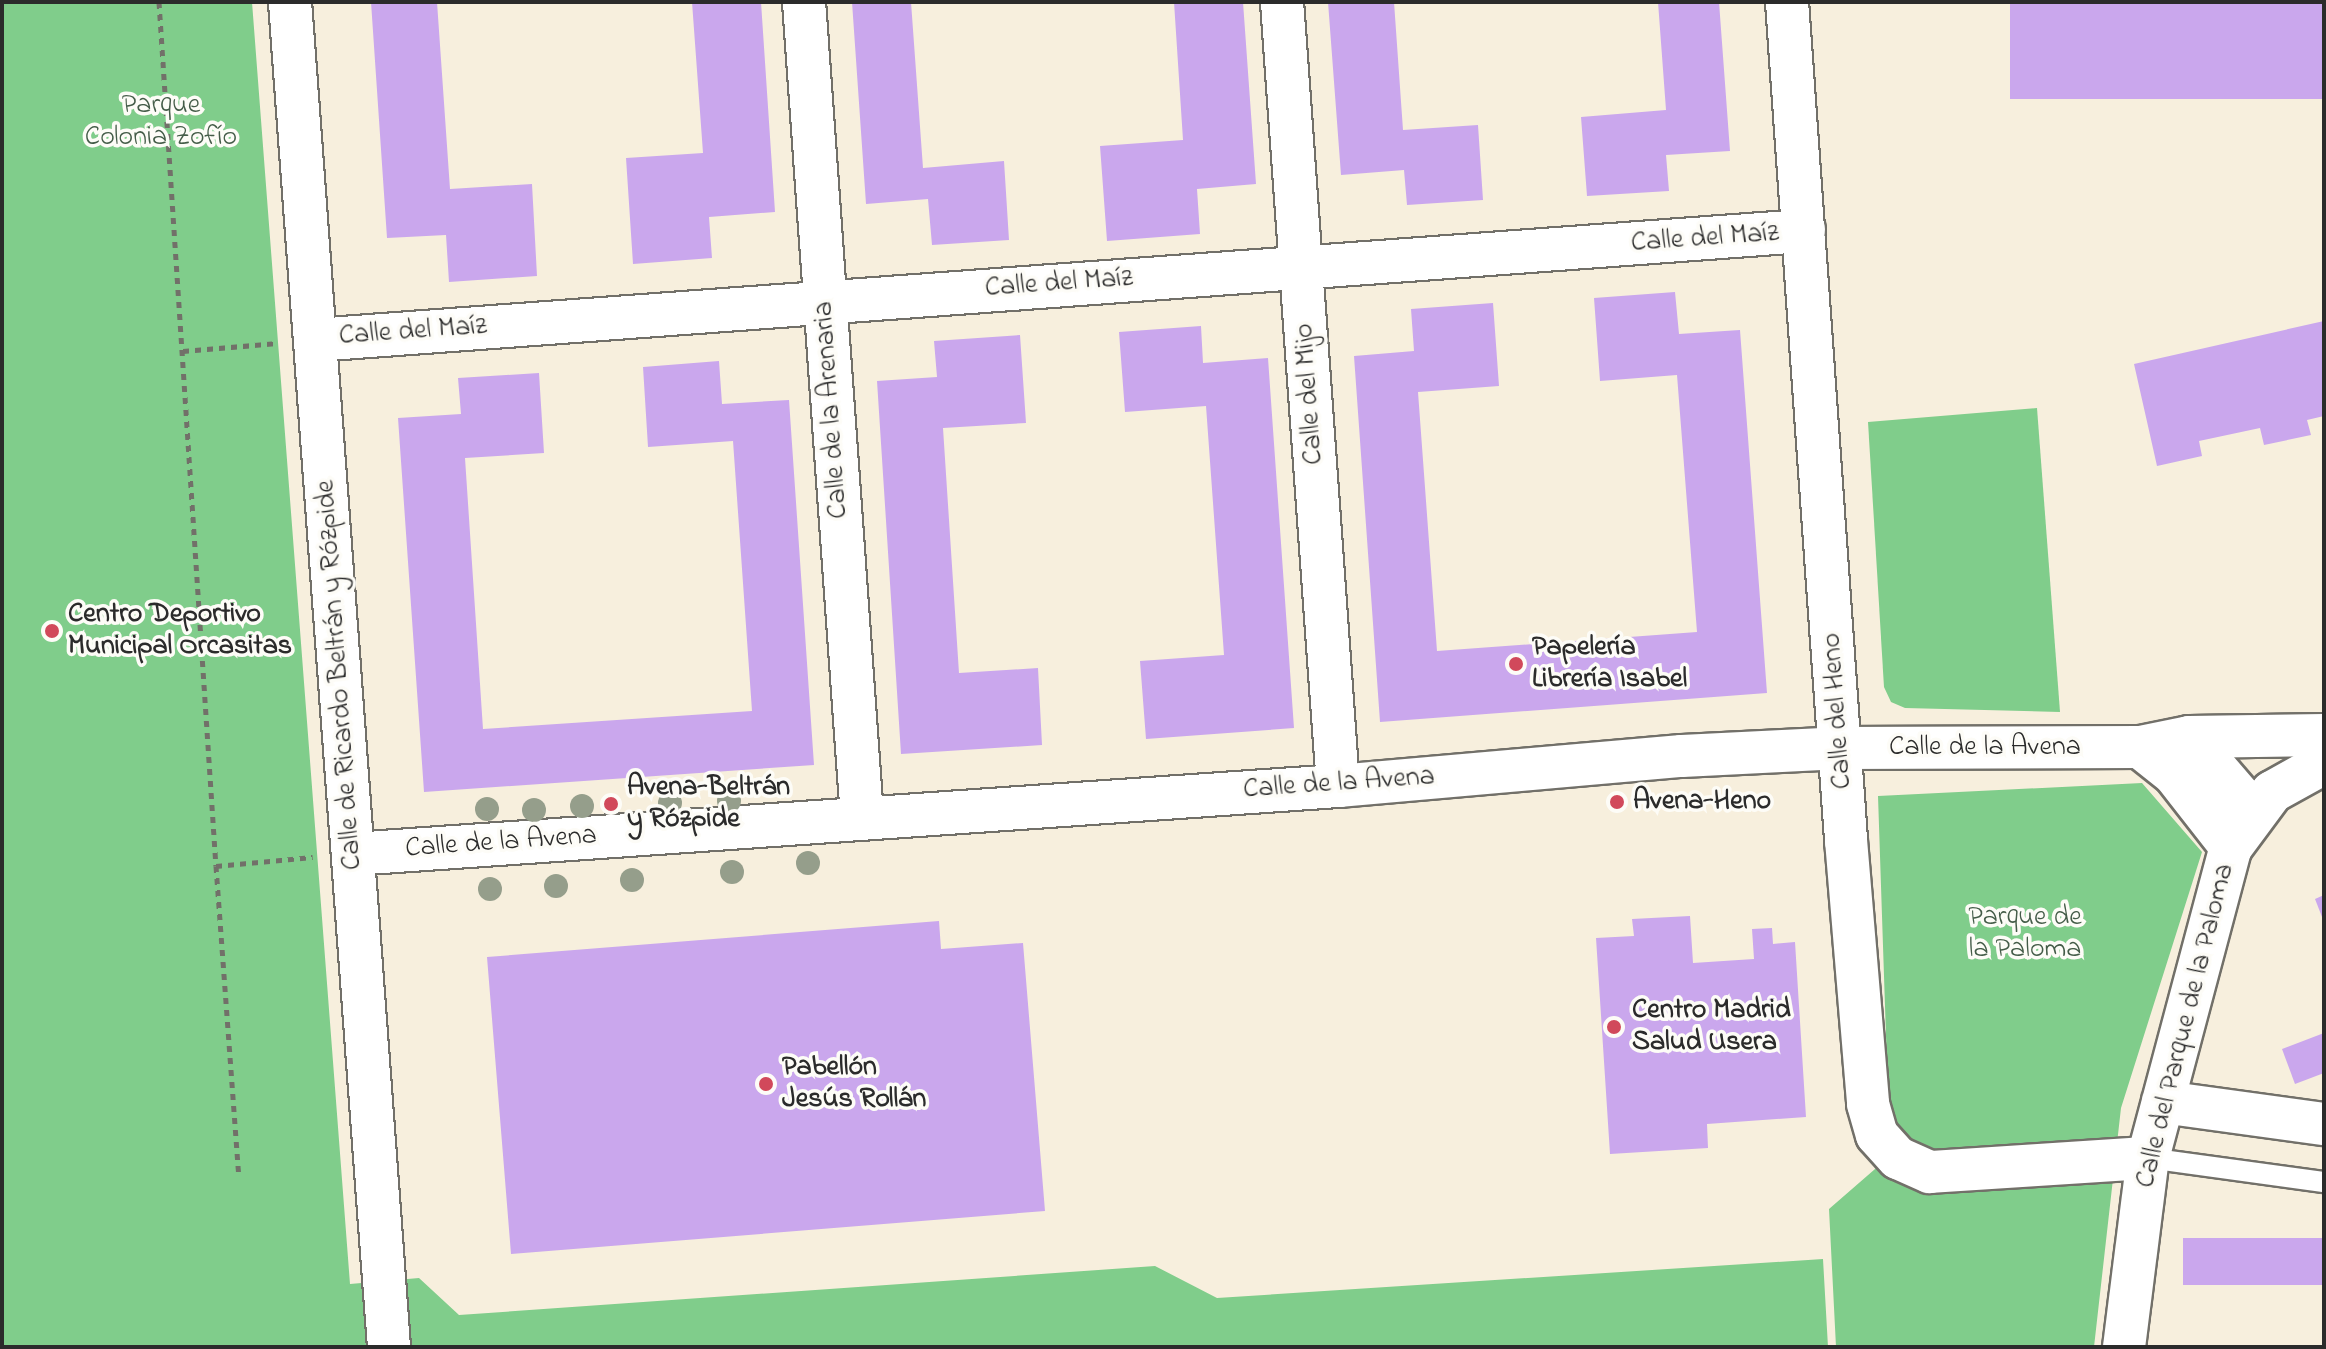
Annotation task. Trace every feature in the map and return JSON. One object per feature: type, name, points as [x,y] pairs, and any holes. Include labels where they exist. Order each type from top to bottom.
[{"type":"street","name":"Calle de Ricardo Beltrán y Rózpide","points":[[290,2],[315,340],[339,855],[389,1347]]},
{"type":"street","name":"Calle de la Arenaria","points":[[804,2],[862,817]]},
{"type":"street","name":"Calle del Mijo","points":[[1282,2],[1338,786]]},
{"type":"street","name":"Calle del Heno","points":[[1787,2],[1868,1104],[1877,1135],[1898,1158],[1930,1172],[2148,1158]]},
{"type":"street","name":"Calle del Maíz","points":[[315,340],[1804,231]]},
{"type":"street","name":"Calle de la Avena","points":[[339,855],[1338,786],[1682,756],[1840,748],[2140,747],[2189,737],[2324,735]]},
{"type":"street","name":"Calle del Parque de la Paloma","points":[[2124,1347],[2148,1158],[2231,847],[2238,794],[2189,737]]},
{"type":"street","name":"Calle del Parque de la Paloma","points":[[2140,747],[2174,774],[2231,847]]},
{"type":"street","name":"Calle del Parque de la Paloma","points":[[2231,847],[2272,792],[2324,763]]},
{"type":"street","points":[[2163,1102],[2324,1124]]},
{"type":"lane","points":[[2148,1158],[2324,1182]]},
{"type":"path","points":[[159,2],[239,1176]]},
{"type":"path","points":[[183,351],[315,340]]},
{"type":"path","points":[[216,866],[339,855]]},
{"type":"green space","name":"Parque Colonia Zofío","points":[[2,2],[252,2],[350,1284],[419,1278],[459,1315],[1155,1266],[1217,1298],[1823,1259],[1828,1347],[2,1347]]},
{"type":"green space","points":[[2037,408],[2060,712],[1905,708],[1891,702],[1884,687],[1868,422]]},
{"type":"green space","name":"Parque de la Paloma","points":[[2142,783],[2202,852],[2121,1108],[2094,1347],[1836,1347],[1829,1209],[1890,1156],[1878,796]]},
{"type":"building","points":[[371,2],[437,2],[450,189],[532,184],[537,276],[449,282],[446,235],[387,238]]},
{"type":"building","points":[[692,2],[761,2],[775,212],[709,217],[712,258],[633,264],[626,158],[703,153]]},
{"type":"building","points":[[852,2],[911,2],[923,168],[1004,161],[1009,240],[932,245],[928,199],[866,204]]},
{"type":"building","points":[[1174,2],[1243,2],[1256,184],[1197,189],[1200,234],[1107,241],[1100,146],[1183,140]]},
{"type":"building","points":[[1328,2],[1394,2],[1403,130],[1478,125],[1483,200],[1407,205],[1404,170],[1341,175]]},
{"type":"building","points":[[1658,2],[1719,2],[1730,151],[1666,155],[1669,191],[1587,196],[1581,117],[1666,110]]},
{"type":"building","points":[[2010,4],[2324,4],[2324,99],[2010,99]]},
{"type":"building","points":[[1675,292],[1679,334],[1740,330],[1767,693],[1380,722],[1354,356],[1414,351],[1411,309],[1493,303],[1499,386],[1418,392],[1437,651],[1697,632],[1677,375],[1600,381],[1594,298]]},
{"type":"building","points":[[2324,321],[2324,416],[2307,420],[2311,435],[2264,445],[2260,428],[2199,441],[2202,456],[2157,466],[2134,364]]},
{"type":"building","points":[[1201,326],[1203,363],[1268,358],[1294,728],[1146,739],[1140,661],[1224,655],[1206,406],[1125,412],[1119,332]]},
{"type":"building","points":[[1020,335],[1026,423],[943,428],[959,673],[1038,668],[1042,745],[901,754],[877,381],[937,377],[934,341]]},
{"type":"building","points":[[719,361],[722,404],[789,400],[814,765],[424,792],[398,418],[461,414],[458,378],[539,373],[544,453],[465,458],[483,729],[752,711],[733,441],[648,447],[643,367]]},
{"type":"building","points":[[2324,895],[2324,922],[2315,899]]},
{"type":"building","points":[[1690,916],[1693,963],[1754,959],[1752,929],[1772,928],[1773,944],[1795,942],[1806,1117],[1707,1124],[1708,1148],[1610,1154],[1596,938],[1634,936],[1632,919]]},
{"type":"building","name":"Pabellón Jesús Rollán","points":[[939,921],[941,949],[1023,943],[1045,1211],[511,1254],[487,957]]},
{"type":"building","points":[[2324,1033],[2324,1073],[2295,1084],[2282,1049]]},
{"type":"building","points":[[2183,1238],[2324,1238],[2324,1285],[2183,1285]]},
{"type":"place","name":"Centro Deportivo Municipal Orcasitas","points":[[52,631]]},
{"type":"place","name":"Papelería Librería Isabel","points":[[1516,664]]},
{"type":"place","name":"Avena-Heno","points":[[1617,802]]},
{"type":"place","name":"Avena-Beltrán y Rózpide","points":[[611,804]]},
{"type":"place","name":"Centro Madrid Salud Usera","points":[[1614,1027]]},
{"type":"place","name":"Pabellón Jesús Rollán","points":[[766,1084]]}]
